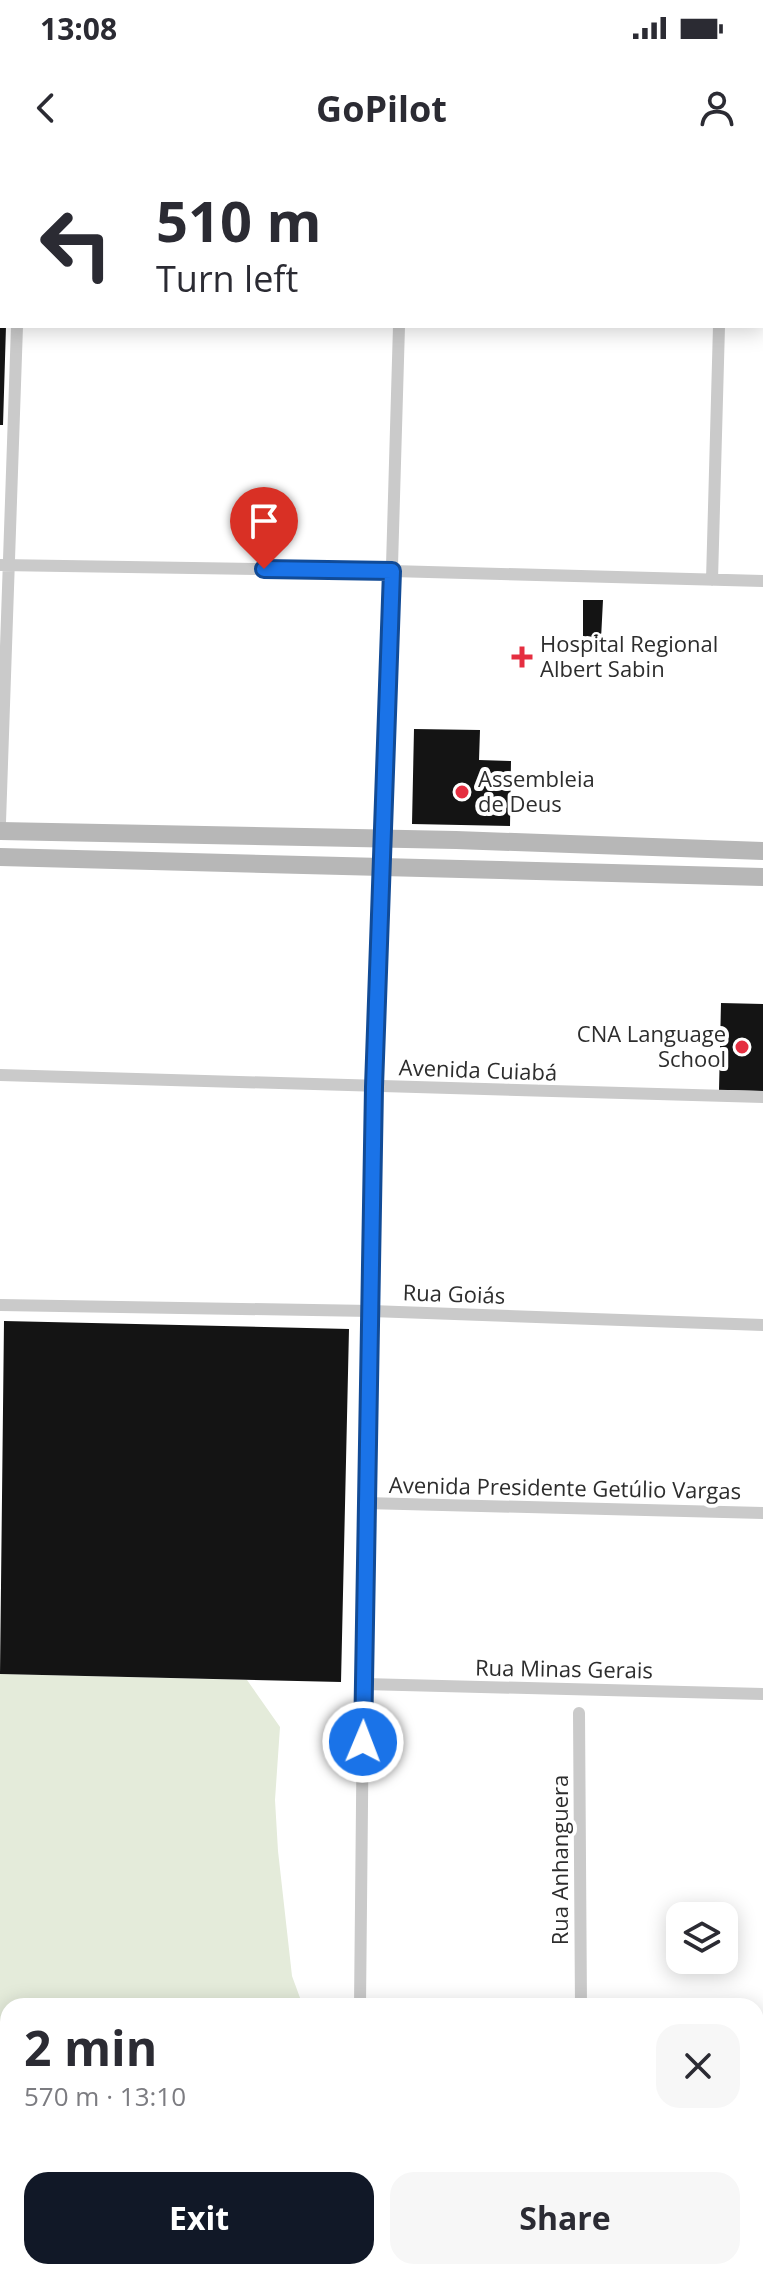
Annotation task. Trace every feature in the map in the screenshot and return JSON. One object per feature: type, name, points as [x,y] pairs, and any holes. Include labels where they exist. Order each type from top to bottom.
[{"type":"street","points":[[0,822],[5,565],[17,328]]},
{"type":"street","points":[[360,1998],[365,1503],[374,1087],[399,328]]},
{"type":"street","points":[[712,580],[719,328]]},
{"type":"street","points":[[5,565],[763,581]]},
{"type":"street","points":[[0,831],[763,851]]},
{"type":"street","points":[[538,843],[538,871]]},
{"type":"street","points":[[0,857],[763,877]]},
{"type":"street","name":"Avenida Cuiabá","points":[[0,1075],[763,1097]]},
{"type":"street","name":"Rua Goiás","points":[[0,1305],[371,1311],[763,1325]]},
{"type":"street","name":"Avenida Presidente Getúlio Vargas","points":[[365,1503],[763,1513]]},
{"type":"street","name":"Rua Minas Gerais","points":[[364,1684],[763,1694]]},
{"type":"street","name":"Rua Anhanguera","points":[[579,1713],[581,1998]]},
{"type":"green space","points":[[0,1674],[247,1680],[280,1727],[275,1800],[278,1851],[292,1976],[300,1998],[0,1998]]},
{"type":"building","points":[[0,328],[6,328],[3,425],[0,425]]},
{"type":"building","points":[[583,600],[603,600],[601,639],[583,640]]},
{"type":"building","name":"Assembleia de Deus","points":[[414,729],[480,730],[479,760],[511,761],[510,826],[412,824]]},
{"type":"building","name":"CNA Language School","points":[[721,1003],[763,1004],[763,1091],[719,1090]]},
{"type":"building","points":[[4,1321],[349,1329],[341,1682],[0,1674]]},
{"type":"place","name":"Hospital Regional Albert Sabin","points":[[522,657]]},
{"type":"place","name":"Assembleia de Deus","points":[[462,792]]},
{"type":"place","name":"CNA Language School","points":[[742,1047]]},
{"type":"route","points":[[264,569],[392,571],[374,1087],[363,1742]]}]
